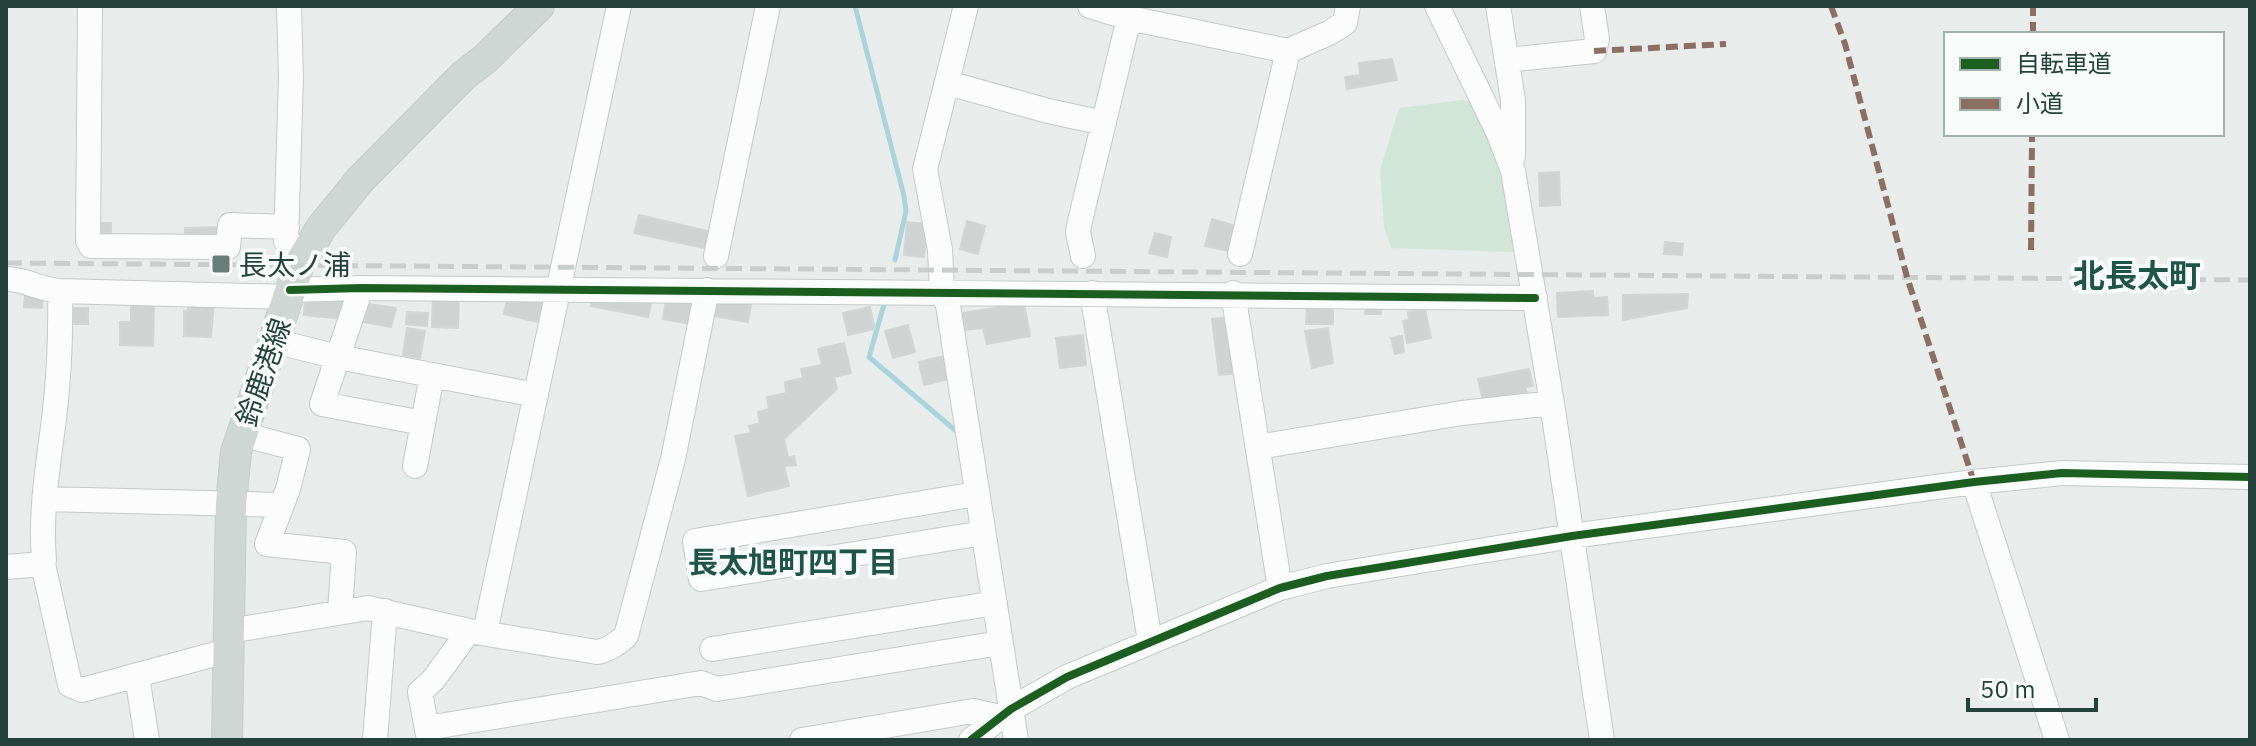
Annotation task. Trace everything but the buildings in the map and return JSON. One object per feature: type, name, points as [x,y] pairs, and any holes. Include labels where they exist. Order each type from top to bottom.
[{"type":"main road","name":"鈴鹿港線","points":[[227,740],[231,504],[236,452],[299,265],[335,209],[390,147],[539,6]]},
{"type":"street","points":[[90,6],[88,241],[91,246],[228,247],[230,225],[287,227]]},
{"type":"street","points":[[289,6],[291,77],[286,241],[306,253]]},
{"type":"street","points":[[619,6],[536,395],[477,632],[420,692],[428,734],[701,683],[717,689],[1000,643]]},
{"type":"street","points":[[716,256],[768,6]]},
{"type":"street","points":[[966,6],[925,169],[940,250],[942,291],[948,305],[995,603],[1005,713],[1016,740]]},
{"type":"street","points":[[1090,6],[1288,51],[1345,23],[1348,6]]},
{"type":"street","points":[[1437,6],[1499,134],[1513,171]]},
{"type":"street","points":[[1498,6],[1513,100],[1513,171],[1552,403],[1602,740]]},
{"type":"street","points":[[1507,60],[1594,51],[1597,39],[1592,6]]},
{"type":"street","points":[[1083,256],[1078,232],[1080,221],[1131,14]]},
{"type":"street","points":[[1240,254],[1288,51]]},
{"type":"street","points":[[948,83],[1104,123]]},
{"type":"street","points":[[6,279],[23,279],[44,290],[60,291],[289,293],[361,288],[1233,293],[1535,298]]},
{"type":"street","points":[[361,288],[322,404],[423,423]]},
{"type":"street","points":[[60,291],[57,389],[46,465],[43,564],[70,685],[82,690],[137,676],[230,640],[340,612],[368,608],[477,632],[597,652],[607,651],[626,636],[673,459],[707,290]]},
{"type":"street","points":[[1092,293],[1150,641]]},
{"type":"street","points":[[1233,293],[1280,588]]},
{"type":"street","points":[[274,341],[338,357],[536,395]]},
{"type":"street","points":[[415,466],[432,375]]},
{"type":"street","points":[[1258,447],[1462,413],[1552,403]]},
{"type":"street","points":[[242,434],[298,449],[267,544],[344,552],[340,612]]},
{"type":"street","points":[[971,740],[1005,713],[1067,677],[1280,588],[1327,576],[1572,536],[1974,482],[2062,473],[2250,477]]},
{"type":"street","points":[[1974,482],[2057,740]]},
{"type":"street","points":[[976,494],[695,541],[701,579],[983,533]]},
{"type":"street","points":[[45,499],[282,505]]},
{"type":"street","points":[[6,567],[43,564]]},
{"type":"street","points":[[712,649],[995,603]]},
{"type":"street","points":[[375,740],[385,611]]},
{"type":"street","points":[[137,676],[147,740]]},
{"type":"street","points":[[802,740],[973,711],[1005,713]]},
{"type":"green space","points":[[1462,100],[1480,104],[1495,130],[1521,249],[1511,252],[1391,248],[1384,227],[1380,170],[1399,108]]},
{"type":"waterway","points":[[855,6],[904,196],[906,211],[895,260]]},
{"type":"waterway","points":[[885,301],[869,357],[956,431]]},
{"type":"railway","points":[[6,263],[2250,280]]},
{"type":"marked path","points":[[1831,6],[1845,44],[1907,277],[1974,482]]},
{"type":"marked path","points":[[2033,6],[2033,32]]},
{"type":"marked path","points":[[1594,51],[1726,44]]},
{"type":"marked path","points":[[2031,250],[2032,136]]},
{"type":"cycle path","points":[[290,290],[361,288],[1535,298]]},
{"type":"cycle path","points":[[971,740],[1011,709],[1067,677],[1280,588],[1327,576],[1572,536],[1974,482],[2062,473],[2250,477]]},
{"type":"place","name":"長太ノ浦","points":[[221,264]]},
{"type":"district","name":"北長太町","points":[[2137,275]]},
{"type":"district","name":"長太旭町四丁目","points":[[793,561]]}]
